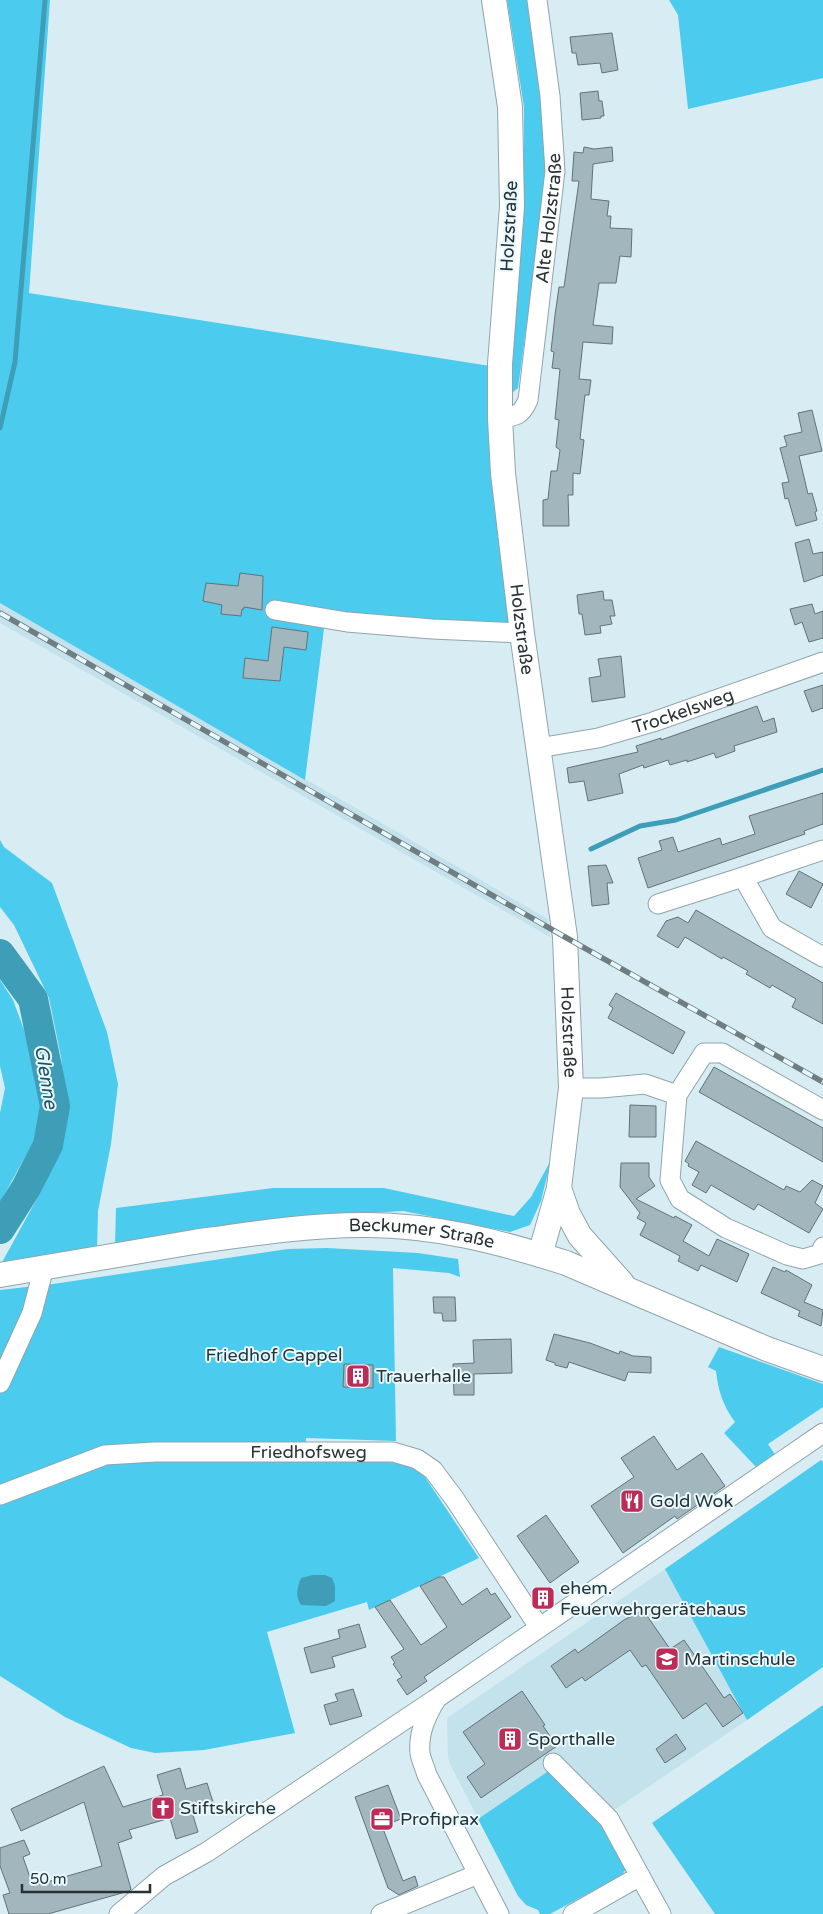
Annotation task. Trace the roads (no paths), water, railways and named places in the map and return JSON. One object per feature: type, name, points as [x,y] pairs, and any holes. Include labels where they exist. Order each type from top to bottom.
[{"type":"main road","name":"Holzstraße","points":[[494,0],[510,107],[512,206],[500,364],[503,473],[522,633],[565,937],[571,1088],[559,1188],[540,1255]]},
{"type":"main road","points":[[559,1188],[568,1214],[580,1236],[627,1288]]},
{"type":"main road","name":"Beckumer Straße","points":[[0,1275],[255,1233],[363,1225],[403,1227],[449,1234],[540,1255],[566,1263],[767,1349],[823,1369]]},
{"type":"street","name":"Alte Holzstraße","points":[[500,418],[515,416],[523,411],[528,400],[555,170],[553,123],[537,0]]},
{"type":"street","points":[[275,610],[366,623],[432,629],[522,633]]},
{"type":"street","name":"Trockelsweg","points":[[538,748],[598,738],[652,722],[823,662]]},
{"type":"street","points":[[658,904],[823,850]]},
{"type":"street","points":[[743,877],[772,928],[823,957]]},
{"type":"street","points":[[823,1110],[722,1053],[704,1053],[677,1096],[670,1180],[680,1199],[726,1228],[787,1256],[803,1259],[820,1254],[823,1247]]},
{"type":"street","points":[[571,1088],[602,1088],[646,1084],[677,1096]]},
{"type":"street","points":[[0,1382],[32,1313],[43,1268]]},
{"type":"street","points":[[119,1914],[164,1876],[206,1852],[437,1698],[823,1432]]},
{"type":"street","name":"Friedhofsweg","points":[[0,1495],[105,1455],[155,1452],[393,1452],[417,1459],[432,1470],[454,1498],[539,1627]]},
{"type":"street","points":[[437,1698],[427,1714],[422,1727],[420,1753],[427,1775],[499,1914]]},
{"type":"street","points":[[553,1762],[592,1800],[609,1820],[661,1914]]},
{"type":"street","points":[[381,1914],[478,1874]]},
{"type":"street","points":[[573,1914],[640,1876]]},
{"type":"waterway","points":[[0,428],[15,362],[45,0]]},
{"type":"waterway","points":[[591,849],[640,826],[676,820],[823,770]]},
{"type":"waterway","name":"Glenne","points":[[0,954],[33,999],[55,1106],[48,1145],[26,1188],[0,1229]]},
{"type":"railway","points":[[0,613],[565,937],[823,1082]]},
{"type":"place","name":"Trauerhalle","points":[[358,1376]]},
{"type":"place","name":"Gold Wok","points":[[632,1501]]},
{"type":"place","name":"ehem. Feuerwehrgerätehaus","points":[[543,1598]]},
{"type":"place","name":"Martinschule","points":[[667,1659]]},
{"type":"place","name":"Sporthalle","points":[[510,1739]]},
{"type":"place","name":"Stiftskirche","points":[[163,1808]]},
{"type":"place","name":"Profiprax","points":[[382,1819]]},
{"type":"park label","name":"Friedhof Cappel","points":[[274,1355]]}]
